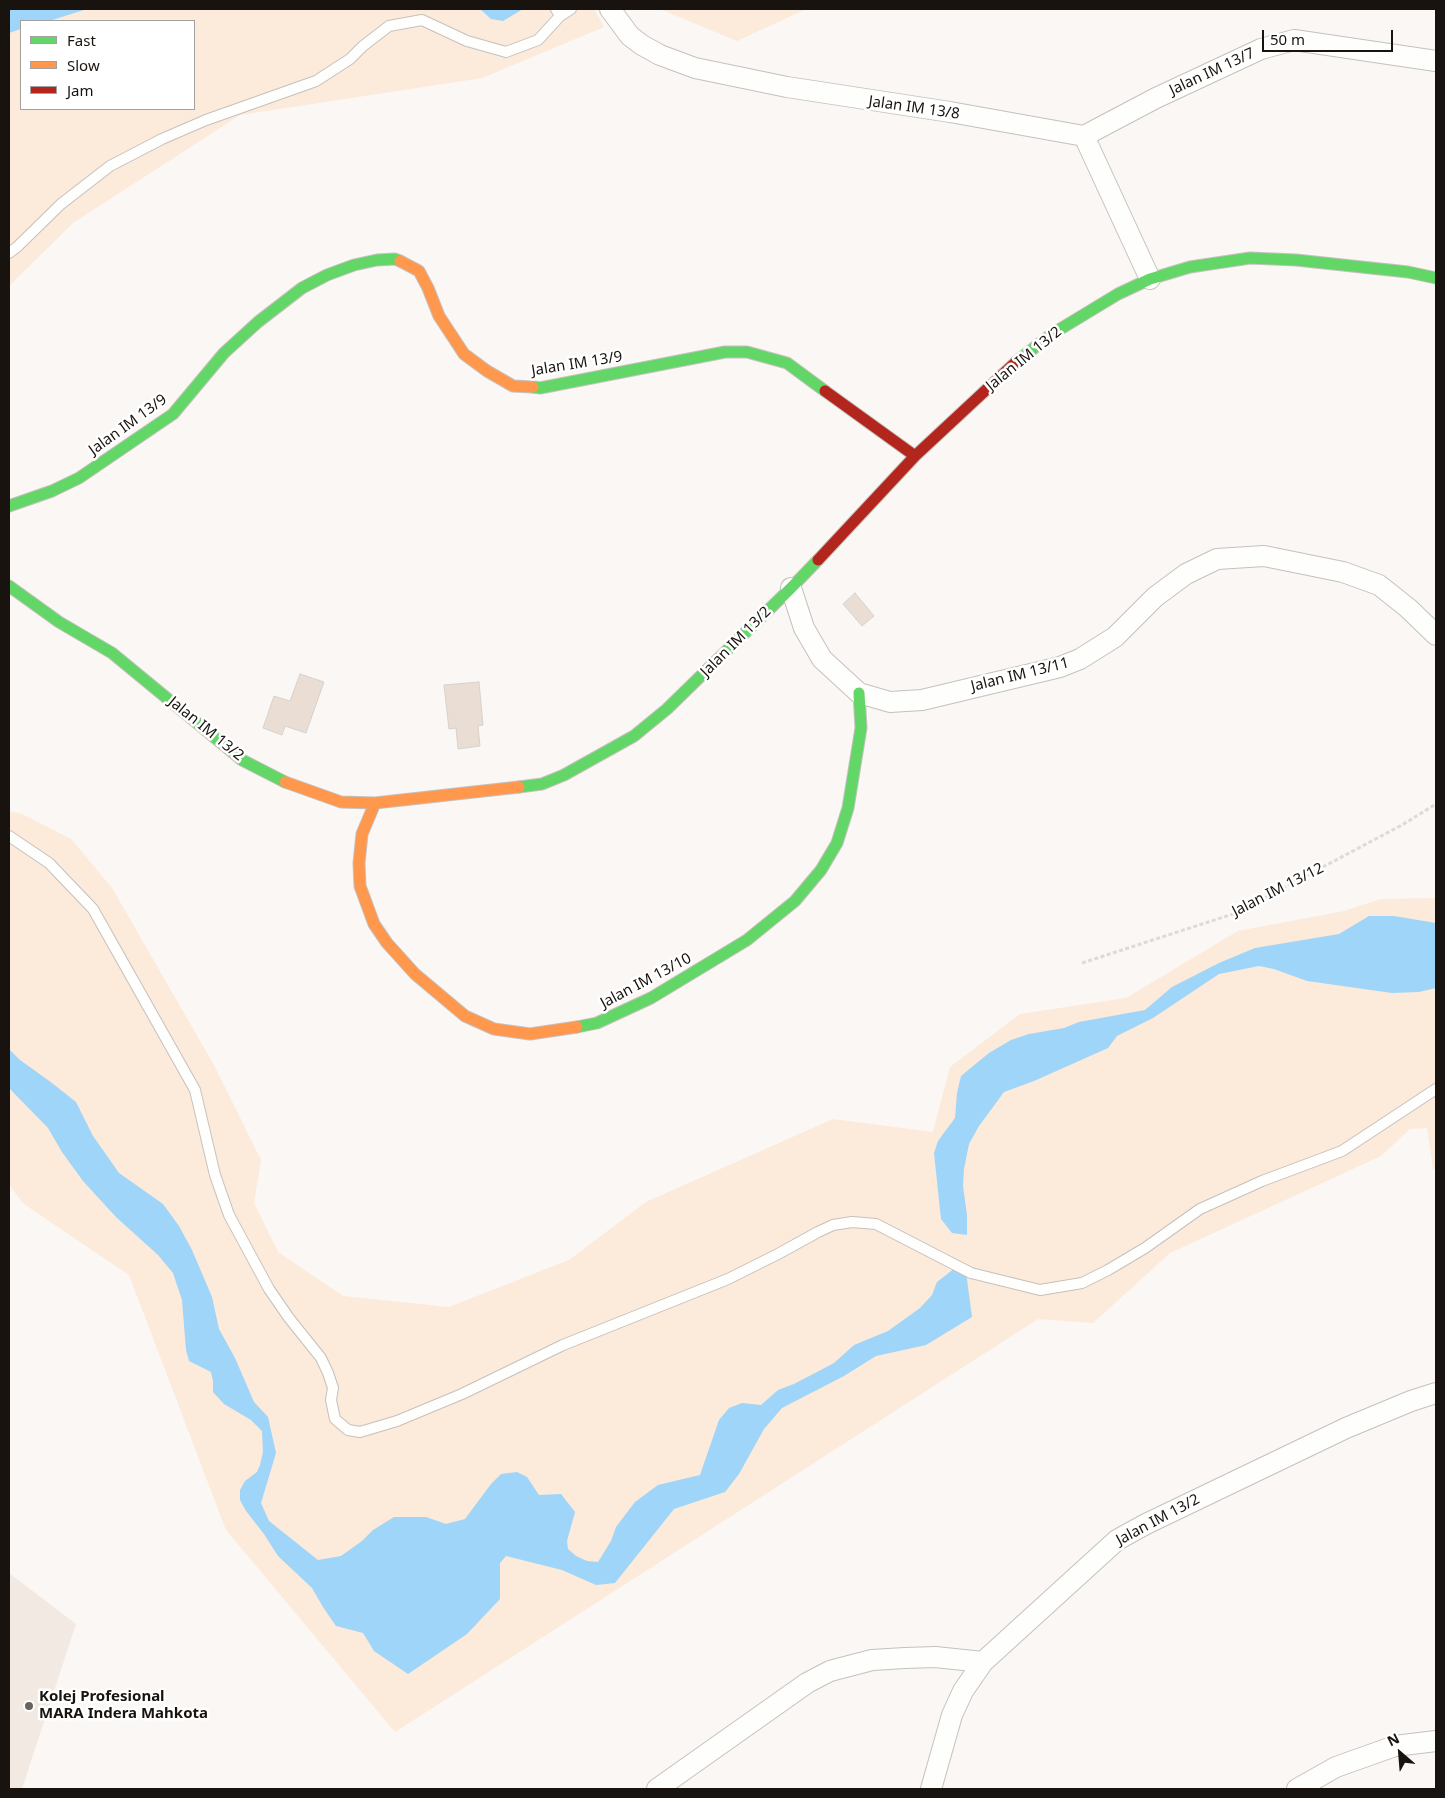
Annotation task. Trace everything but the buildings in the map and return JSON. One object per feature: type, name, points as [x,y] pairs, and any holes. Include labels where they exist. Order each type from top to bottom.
[{"type":"street","name":"Jalan IM 13/8","points":[[610,9],[630,36],[642,45],[660,55],[695,68],[787,88],[950,112],[1084,136]]},
{"type":"street","name":"Jalan IM 13/7","points":[[1084,136],[1156,98],[1261,49],[1294,40],[1436,61]]},
{"type":"street","points":[[1084,136],[1150,279]]},
{"type":"street","name":"Jalan IM 13/2","points":[[9,586],[59,622],[112,653],[242,760],[286,782],[341,802],[375,803],[542,784],[634,736],[667,709],[791,588],[915,456],[1002,375],[1052,334],[1118,294],[1150,279],[1190,267],[1250,258],[1296,260],[1408,272],[1436,278]]},
{"type":"street","name":"Jalan IM 13/9","points":[[9,506],[52,491],[79,478],[173,414],[224,354],[258,322],[302,288],[327,275],[354,265],[377,260],[395,259],[419,271],[439,316],[464,354],[487,371],[513,386],[540,388],[725,352],[747,352],[787,362],[915,456]]},
{"type":"street","name":"Jalan IM 13/11","points":[[791,588],[804,628],[822,658],[859,693],[890,702],[922,700],[1060,667],[1080,659],[1115,637],[1156,597],[1186,574],[1217,559],[1264,556],[1343,572],[1379,585],[1408,608],[1436,635]]},
{"type":"street","name":"Jalan IM 13/10","points":[[375,803],[362,834],[359,863],[360,886],[374,924],[387,943],[415,974],[465,1016],[494,1029],[530,1034],[558,1031],[597,1023],[651,998],[747,940],[795,901],[821,870],[837,843],[848,808],[860,728],[859,693]]},
{"type":"street","name":"Jalan IM 13/2","points":[[931,1789],[952,1715],[963,1692],[983,1662],[1117,1540],[1146,1524],[1346,1428],[1436,1393]]},
{"type":"street","points":[[657,1789],[807,1683],[830,1671],[872,1660],[935,1657],[983,1662]]},
{"type":"street","points":[[1297,1789],[1336,1767],[1395,1746],[1436,1741]]},
{"type":"lane","points":[[9,253],[61,204],[110,166],[162,139],[206,120],[316,82],[350,59],[362,46],[389,26],[422,20],[467,41],[506,52],[538,40],[558,12],[571,9]]},
{"type":"lane","points":[[9,836],[49,863],[93,909],[195,1090],[215,1174],[229,1215],[269,1289],[321,1358],[333,1388],[332,1400],[335,1419],[348,1430],[360,1432],[397,1421],[452,1398],[563,1345],[728,1279],[818,1232],[852,1222],[876,1224],[971,1273],[1040,1290],[1082,1283],[1145,1248],[1200,1209],[1262,1181],[1342,1150],[1436,1089]]},
{"type":"path","name":"Jalan IM 13/12","points":[[1082,963],[1236,913],[1402,825],[1436,804]]},
{"type":"shaded area","points":[[9,9],[594,9],[604,27],[482,78],[240,115],[73,223],[9,286]]},
{"type":"shaded area","points":[[660,9],[806,9],[737,41]]},
{"type":"shaded area","points":[[9,811],[22,814],[71,839],[112,888],[215,1067],[261,1160],[254,1203],[278,1252],[343,1296],[449,1307],[569,1260],[646,1202],[833,1119],[933,1132],[950,1067],[1020,1014],[1126,998],[1238,931],[1344,911],[1381,899],[1436,898],[1436,1169],[1433,1169],[1427,1128],[1410,1129],[1381,1156],[1170,1253],[1093,1323],[1038,1319],[395,1732],[226,1530],[129,1275],[24,1204],[9,1185]]},
{"type":"shaded area","name":"Kolej Profesional MARA Indera Mahkota","points":[[9,1573],[76,1624],[22,1789],[9,1789]]},
{"type":"water","points":[[9,9],[87,9],[52,20],[20,20],[20,29],[9,33]]},
{"type":"water","points":[[480,9],[523,9],[503,21],[491,19]]},
{"type":"water","points":[[1369,916],[1394,916],[1436,923],[1436,988],[1419,992],[1392,993],[1307,981],[1274,969],[1259,966],[1219,974],[1153,1018],[1117,1036],[1108,1048],[1034,1081],[1004,1092],[979,1126],[969,1144],[963,1186],[967,1215],[967,1235],[952,1233],[941,1219],[934,1153],[938,1141],[955,1118],[957,1093],[961,1076],[989,1053],[1011,1040],[1029,1034],[1064,1028],[1079,1022],[1145,1010],[1172,987],[1219,963],[1255,948],[1339,934]]},
{"type":"water","points":[[9,1049],[20,1060],[76,1102],[93,1136],[119,1173],[163,1204],[179,1226],[192,1250],[212,1297],[219,1329],[235,1358],[254,1402],[268,1417],[276,1453],[261,1503],[269,1521],[318,1560],[341,1556],[362,1541],[373,1530],[394,1517],[426,1517],[446,1524],[465,1519],[491,1484],[501,1474],[517,1472],[527,1477],[539,1495],[561,1494],[575,1512],[567,1541],[568,1549],[576,1556],[587,1561],[598,1562],[611,1541],[616,1527],[635,1502],[658,1485],[700,1475],[719,1420],[729,1408],[742,1403],[761,1405],[778,1390],[794,1384],[834,1363],[854,1345],[888,1331],[920,1308],[932,1295],[937,1282],[955,1268],[966,1272],[972,1317],[926,1345],[876,1356],[844,1376],[782,1408],[764,1429],[739,1474],[725,1492],[674,1509],[615,1583],[596,1585],[562,1570],[506,1556],[500,1563],[500,1599],[467,1634],[408,1674],[374,1651],[363,1633],[336,1626],[312,1588],[278,1556],[246,1511],[240,1500],[240,1490],[245,1481],[257,1472],[260,1465],[263,1452],[262,1431],[251,1420],[224,1404],[213,1392],[211,1372],[189,1361],[186,1350],[182,1300],[173,1273],[158,1255],[116,1217],[83,1181],[62,1152],[48,1128],[9,1088]]},
{"type":"traffic: fast","points":[[1016,362],[1052,334],[1118,294],[1150,279],[1190,267],[1250,258],[1296,260],[1408,272],[1436,278]]},
{"type":"traffic: fast","points":[[9,506],[52,491],[79,478],[173,414],[224,353],[258,322],[302,288],[327,275],[354,265],[377,260],[395,259],[400,261]]},
{"type":"traffic: fast","points":[[533,387],[540,388],[725,352],[747,352],[787,363],[825,391]]},
{"type":"traffic: fast","points":[[519,787],[542,784],[564,775],[634,736],[667,709],[818,560]]},
{"type":"traffic: fast","points":[[9,586],[59,622],[112,653],[242,760],[285,782]]},
{"type":"traffic: fast","points":[[577,1027],[597,1023],[651,998],[747,940],[795,901],[821,870],[837,843],[848,808],[861,728],[859,693]]},
{"type":"traffic: slow","points":[[400,261],[419,271],[439,316],[464,354],[487,371],[513,386],[533,387]]},
{"type":"traffic: slow","points":[[285,782],[341,802],[375,803],[519,787]]},
{"type":"traffic: slow","points":[[375,803],[362,834],[359,863],[360,886],[374,924],[387,943],[415,974],[465,1016],[494,1029],[530,1034],[577,1027]]},
{"type":"traffic: jam","points":[[818,560],[915,456],[1016,362]]},
{"type":"traffic: jam","points":[[825,391],[915,456]]},
{"type":"place","name":"Kolej Profesional MARA Indera Mahkota","points":[[29,1706]]}]
